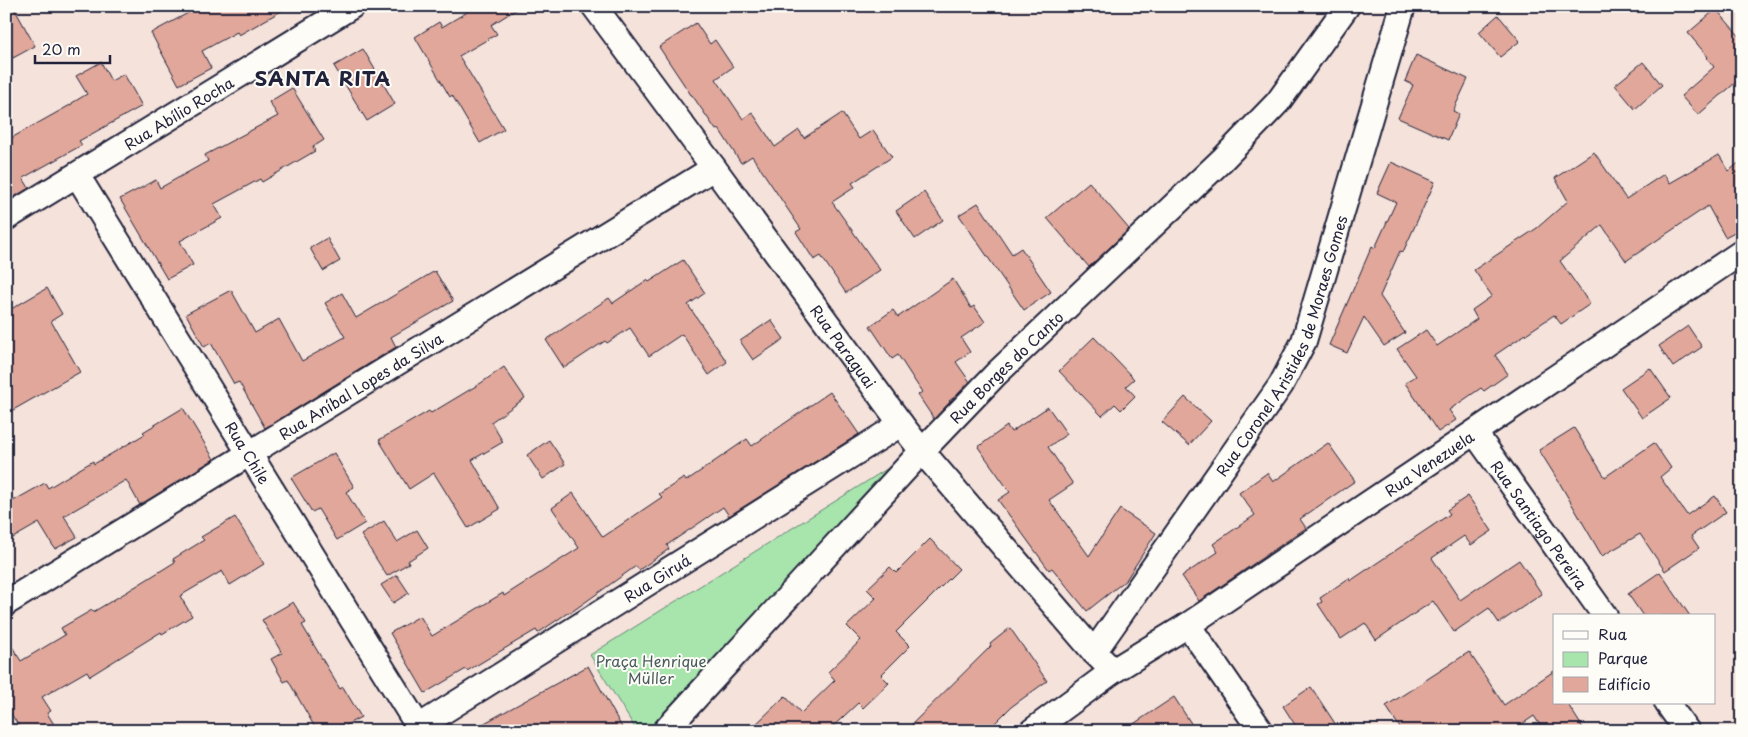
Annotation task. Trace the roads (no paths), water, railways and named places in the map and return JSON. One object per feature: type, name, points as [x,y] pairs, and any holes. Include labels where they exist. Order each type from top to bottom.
[{"type":"street","name":"Rua Abílio Rocha","points":[[6,218],[352,6]]},
{"type":"street","name":"Rua Paraguai","points":[[594,6],[922,451],[1094,652],[1113,671]]},
{"type":"street","name":"Rua Borges do Canto","points":[[665,731],[922,451],[996,374],[1222,160],[1278,102],[1347,6]]},
{"type":"street","name":"Rua Coronel Aristides de Moraes Gomes","points":[[1094,652],[1281,385],[1304,341],[1403,6]]},
{"type":"street","name":"Rua Aníbal Lopes da Silva","points":[[6,603],[714,168]]},
{"type":"street","name":"Rua Chile","points":[[77,175],[250,454],[417,729]]},
{"type":"street","name":"Rua Venezuela","points":[[1113,671],[1188,625],[1742,252]]},
{"type":"street","name":"Rua Giruá","points":[[417,729],[901,424]]},
{"type":"street","name":"Rua Santiago Pereira","points":[[1475,433],[1604,614]]},
{"type":"street","points":[[1188,625],[1261,731]]},
{"type":"street","points":[[1032,731],[1113,671]]},
{"type":"street","points":[[1668,704],[1687,731]]},
{"type":"district","name":"SANTA RITA","points":[[323,78]]},
{"type":"park label","name":"Praça Henrique Müller","points":[[651,668]]}]
